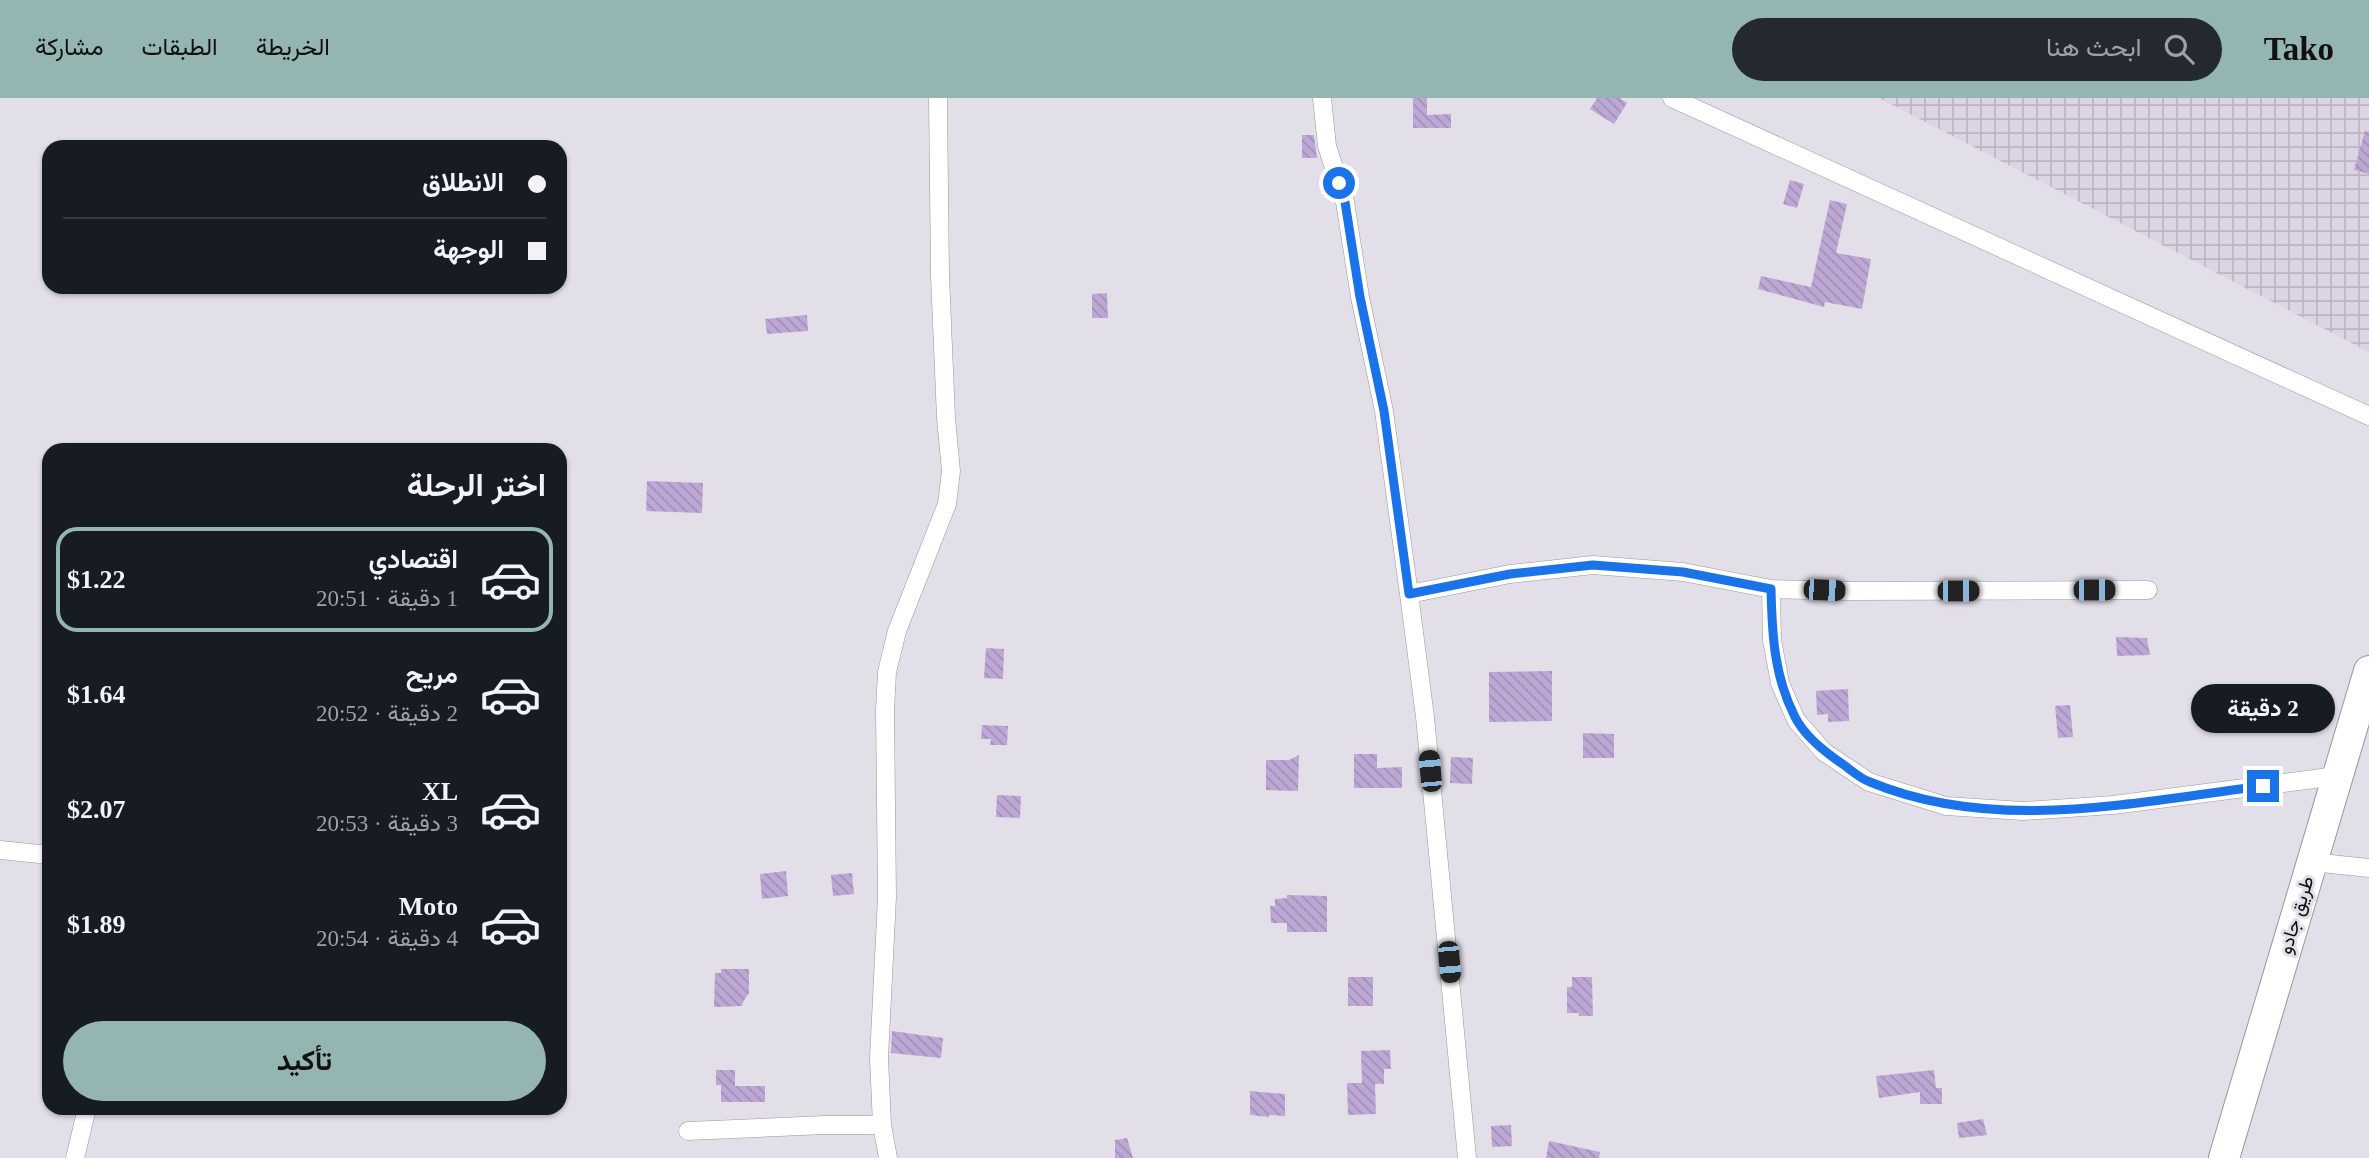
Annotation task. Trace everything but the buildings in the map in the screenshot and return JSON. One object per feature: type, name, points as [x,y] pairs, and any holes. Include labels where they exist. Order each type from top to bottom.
[{"type":"highway","name":"طريق جادو","points":[[2224,1158],[2369,671]]},
{"type":"street","points":[[888,1158],[882,1125],[879,1058],[887,897],[887,672],[897,632],[947,504],[951,471],[940,276],[938,98]]},
{"type":"street","points":[[1322,98],[1327,146],[1345,202],[1360,297],[1384,411],[1409,594],[1425,717],[1466,1158]]},
{"type":"street","points":[[1672,98],[2369,416]]},
{"type":"street","points":[[1409,594],[1510,574],[1593,565],[1683,572],[1771,589],[2148,590]]},
{"type":"street","points":[[1771,589],[1772,640],[1780,683],[1796,720],[1824,752],[1869,782],[1947,806],[2023,811],[2113,805],[2337,776]]},
{"type":"street","points":[[0,850],[42,854]]},
{"type":"street","points":[[2312,862],[2369,868]]},
{"type":"street","points":[[75,1158],[85,1115]]},
{"type":"street","points":[[688,1131],[882,1125]]},
{"type":"shaded area","points":[[1879,98],[2369,98],[2369,352]]},
{"type":"route","points":[[1339,183],[1345,202],[1360,297],[1384,411],[1409,594],[1510,574],[1593,565],[1683,572],[1771,589],[1772,640],[1780,683],[1796,720],[1824,752],[1869,782],[1947,806],[2023,811],[2113,805],[2263,786]]}]
